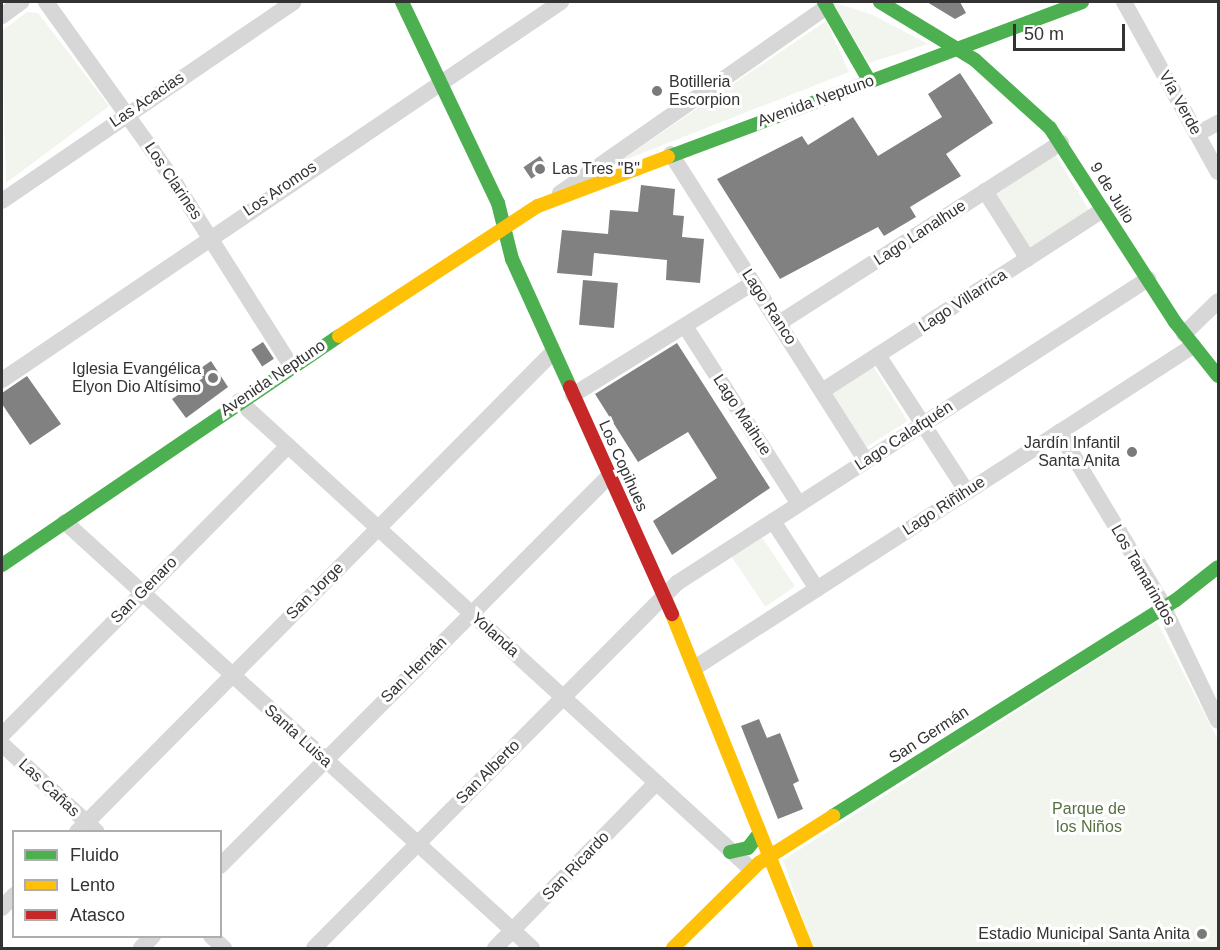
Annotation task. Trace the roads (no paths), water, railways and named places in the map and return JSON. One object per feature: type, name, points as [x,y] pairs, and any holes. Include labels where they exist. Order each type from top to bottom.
[{"type":"street","points":[[2,16],[21,2]]},
{"type":"street","name":"Los Clarines","points":[[46,2],[128,113],[291,366]]},
{"type":"street","name":"Las Acacias","points":[[2,201],[294,2]]},
{"type":"street","name":"Los Copihues","points":[[402,2],[498,203],[508,250],[696,666],[768,858],[806,948]]},
{"type":"street","name":"Los Aromos","points":[[2,380],[440,81],[561,2]]},
{"type":"street","name":"Avenida Neptuno","points":[[551,200],[1082,2]]},
{"type":"street","name":"Vía Verde","points":[[1124,2],[1218,172]]},
{"type":"street","name":"9 de Julio","points":[[888,3],[986,68],[1061,143],[1188,340],[1218,376]]},
{"type":"street","points":[[826,4],[870,82]]},
{"type":"street","name":"Avenida Neptuno","points":[[2,565],[291,366],[503,227],[551,200],[826,4]]},
{"type":"street","points":[[1197,134],[1218,123]]},
{"type":"street","name":"Lago Lanalhue","points":[[779,323],[1061,143]]},
{"type":"street","name":"Lago Ranco","points":[[671,154],[866,461]]},
{"type":"street","points":[[985,191],[1028,259]]},
{"type":"street","name":"Lago Villarrica","points":[[822,391],[1103,210]]},
{"type":"street","name":"Lago Calafquén","points":[[664,596],[773,521],[1148,279]]},
{"type":"street","points":[[573,396],[753,283]]},
{"type":"street","name":"Lago Riñihue","points":[[696,666],[1059,432],[1188,340],[1218,301]]},
{"type":"street","name":"Lago Maihue","points":[[685,326],[799,504]]},
{"type":"street","name":"San Jorge","points":[[87,828],[232,675],[553,352]]},
{"type":"street","points":[[878,356],[967,492]]},
{"type":"street","name":"Yolanda","points":[[239,401],[751,869]]},
{"type":"street","name":"Los Tamarindos","points":[[1059,432],[1163,607],[1218,721]]},
{"type":"street","name":"San Genaro","points":[[2,735],[288,446]]},
{"type":"street","name":"San Hernán","points":[[222,865],[324,759],[609,476]]},
{"type":"street","points":[[773,521],[817,589]]},
{"type":"street","name":"Santa Luisa","points":[[65,522],[532,948]]},
{"type":"street","name":"San Germán","points":[[673,948],[751,869],[1163,607],[1218,567]]},
{"type":"street","name":"San Alberto","points":[[314,948],[664,596]]},
{"type":"street","name":"Las Cañas","points":[[2,744],[87,828]]},
{"type":"street","name":"San Ricardo","points":[[495,948],[657,783]]},
{"type":"street","points":[[730,852],[748,848],[759,834]]},
{"type":"place","name":"Botilleria Escorpion","points":[[657,91]]},
{"type":"place","name":"Las Tres \"B\"","points":[[540,169]]},
{"type":"place","name":"Iglesia Evangélica Elyon Dio Altísimo","points":[[213,378]]},
{"type":"place","name":"Jardín Infantil Santa Anita","points":[[1132,452]]},
{"type":"place","name":"Estadio Municipal Santa Anita","points":[[1202,934]]},
{"type":"park label","name":"Parque de los Niños","points":[[1089,818]]}]
